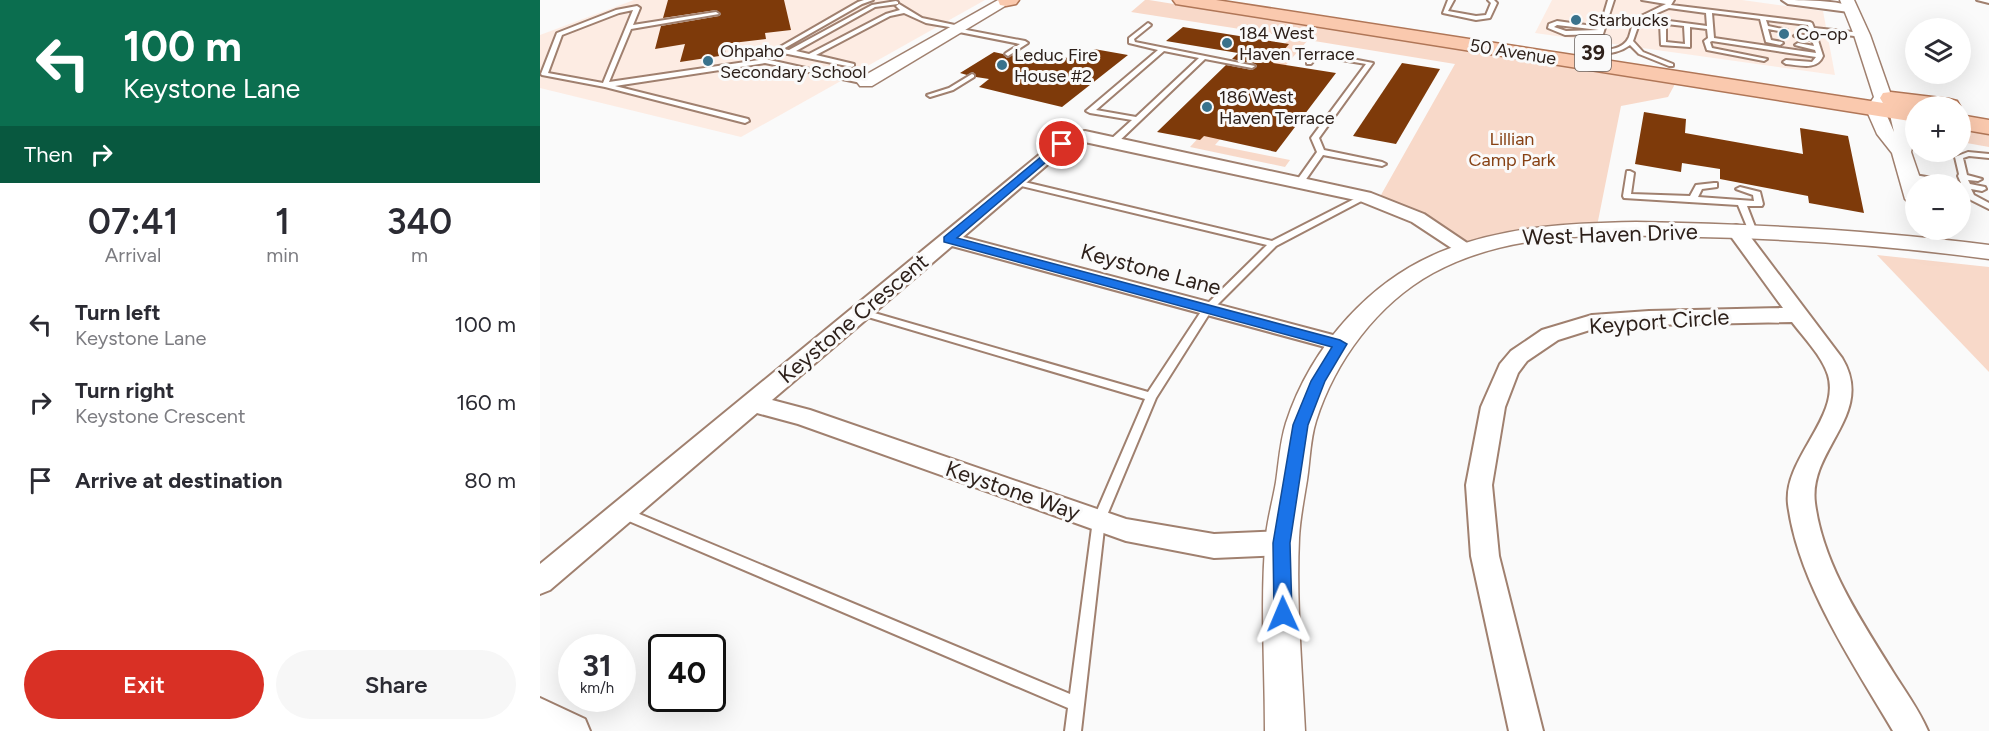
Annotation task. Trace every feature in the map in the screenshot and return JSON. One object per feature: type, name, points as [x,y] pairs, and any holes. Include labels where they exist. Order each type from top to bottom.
[{"type":"main road","name":"50 Avenue","points":[[1182,0],[1879,103],[1905,104]]},
{"type":"main road","name":"50 Avenue","points":[[1237,0],[1671,64],[1879,103],[1905,113]]},
{"type":"main road","points":[[1971,110],[1989,112]]},
{"type":"main road","points":[[1971,124],[1989,127]]},
{"type":"street","points":[[866,82],[1008,0]]},
{"type":"street","points":[[1788,0],[1848,4],[1862,35],[1886,134],[1901,152],[1907,174]]},
{"type":"street","name":"Keystone Crescent","points":[[540,581],[1016,182],[1062,144],[1077,136],[1365,197],[1418,218],[1466,249]]},
{"type":"street","points":[[1901,152],[1905,136]]},
{"type":"street","name":"West Haven Drive","points":[[1285,731],[1281,543],[1300,425],[1318,381],[1340,344],[1364,314],[1393,288],[1425,268],[1466,249],[1515,237],[1559,232],[1658,229],[1905,237]]},
{"type":"street","points":[[1745,231],[1799,315],[1834,363],[1842,382],[1841,397],[1804,475],[1801,498],[1803,526],[1834,599],[1911,731]]},
{"type":"street","name":"Keystone Lane","points":[[948,239],[1340,344]]},
{"type":"street","name":"West Haven Drive","points":[[1939,240],[1989,252]]},
{"type":"street","name":"Keyport Circle","points":[[1526,731],[1485,556],[1479,485],[1493,407],[1508,370],[1519,356],[1550,335],[1592,322],[1649,318],[1799,315]]},
{"type":"street","name":"Keystone Way","points":[[750,403],[802,416],[1126,530],[1214,546],[1281,543]]},
{"type":"street","points":[[540,714],[573,731]]},
{"type":"lane","points":[[765,61],[777,50],[860,3],[870,0]]},
{"type":"lane","points":[[1451,0],[1445,12],[1476,18],[1488,17],[1494,3],[1491,0]]},
{"type":"lane","points":[[1601,31],[1611,0]]},
{"type":"lane","points":[[1645,0],[1810,24],[1819,58]]},
{"type":"lane","points":[[1980,0],[1989,1]]},
{"type":"lane","points":[[790,52],[874,6],[894,2],[921,21],[1025,43],[1008,54]]},
{"type":"lane","points":[[1585,52],[1616,50],[1631,42],[1638,18],[1670,3]]},
{"type":"lane","points":[[605,85],[637,8],[618,11],[559,34],[544,74],[605,85],[745,121]]},
{"type":"lane","points":[[810,56],[888,15],[904,11]]},
{"type":"lane","points":[[1709,11],[1711,39]]},
{"type":"lane","points":[[630,27],[716,14]]},
{"type":"lane","points":[[1638,18],[1710,28]]},
{"type":"lane","points":[[1763,18],[1766,42]]},
{"type":"lane","points":[[1663,22],[1663,44],[1676,46],[1688,46],[1687,25]]},
{"type":"lane","points":[[1557,23],[1601,31],[1572,34],[1557,32],[1551,28],[1551,25],[1557,23]]},
{"type":"lane","points":[[1148,25],[1131,39],[1132,43],[1252,66]]},
{"type":"lane","points":[[1814,38],[1797,38],[1862,35]]},
{"type":"lane","points":[[1785,37],[1766,42],[1709,49],[1707,41],[1711,39],[1766,42],[1819,58]]},
{"type":"lane","points":[[1631,42],[1641,53],[1671,64]]},
{"type":"lane","points":[[777,50],[852,65]]},
{"type":"lane","points":[[1137,119],[1090,111],[1162,50]]},
{"type":"lane","points":[[1309,63],[1316,54],[1370,63],[1315,138],[1321,152]]},
{"type":"lane","points":[[1113,142],[1204,57]]},
{"type":"lane","points":[[1786,59],[1813,64],[1819,58]]},
{"type":"lane","points":[[605,85],[765,61],[866,82]]},
{"type":"lane","points":[[930,95],[951,89],[972,76]]},
{"type":"lane","points":[[1321,152],[1382,165]]},
{"type":"lane","points":[[1299,183],[1321,152]]},
{"type":"lane","points":[[1960,174],[1959,157],[1961,154],[1989,156]]},
{"type":"lane","points":[[1630,173],[1627,196],[1759,204],[1757,194],[1740,189]]},
{"type":"lane","points":[[1971,181],[1978,179]]},
{"type":"lane","points":[[1016,182],[1274,244]]},
{"type":"lane","points":[[1693,199],[1699,187],[1714,185]]},
{"type":"lane","points":[[1971,186],[1982,189]]},
{"type":"lane","points":[[1073,731],[1099,520],[1151,397],[1207,309],[1274,244],[1365,197]]},
{"type":"lane","points":[[1971,197],[1989,206]]},
{"type":"lane","points":[[1742,204],[1745,231]]},
{"type":"lane","points":[[861,312],[1151,397]]},
{"type":"lane","points":[[621,512],[1076,704]]},
{"type":"shaded area","name":"Ohpaho Secondary School","points":[[634,0],[985,0],[741,137],[540,88],[540,35]]},
{"type":"shaded area","points":[[1552,0],[1742,0],[1823,11],[1835,75],[1535,33]]},
{"type":"green space","name":"Lillian Camp Park","points":[[1145,0],[1675,84],[1668,97],[1621,106],[1596,231],[1466,249],[1377,202],[1455,64],[1308,40],[1215,145],[1290,160],[1285,167],[1190,147],[1291,37],[1131,12]]},
{"type":"green space","points":[[1971,129],[1989,131],[1989,147],[1971,144]]},
{"type":"green space","points":[[1877,255],[1989,267],[1989,372]]},
{"type":"building","name":"Ohpaho Secondary School","points":[[668,0],[784,0],[791,30],[765,33],[766,39],[724,44],[726,55],[680,62],[685,44],[655,49],[661,26],[721,14],[716,10],[663,18]]},
{"type":"building","points":[[1183,27],[1289,44],[1273,63],[1336,73],[1276,152],[1204,136],[1200,140],[1157,132],[1226,65],[1252,70],[1257,66],[1232,59],[1238,53],[1166,41]]},
{"type":"building","points":[[1094,49],[1128,55],[1062,107],[979,87],[989,79],[976,77],[973,72],[967,75],[960,73],[994,52],[1003,54],[1007,58],[1013,55],[1022,57],[1031,51],[1079,60]]},
{"type":"building","points":[[1402,63],[1440,69],[1396,144],[1353,136]]},
{"type":"building","points":[[1644,112],[1686,119],[1685,133],[1803,154],[1800,128],[1848,136],[1864,213],[1809,203],[1808,196],[1720,179],[1720,169],[1682,163],[1681,172],[1635,164]]},
{"type":"place","name":"Starbucks","points":[[1576,20]]},
{"type":"place","name":"Co-op","points":[[1784,34]]},
{"type":"place","name":"184 West Haven Terrace","points":[[1227,43]]},
{"type":"place","name":"Ohpaho Secondary School","points":[[708,61]]},
{"type":"place","name":"Leduc Fire House #2","points":[[1002,65]]},
{"type":"place","name":"186 West Haven Terrace","points":[[1207,107]]},
{"type":"route","points":[[1062,144],[948,239],[1340,344],[1318,381],[1300,425],[1281,543],[1283,614]]}]
